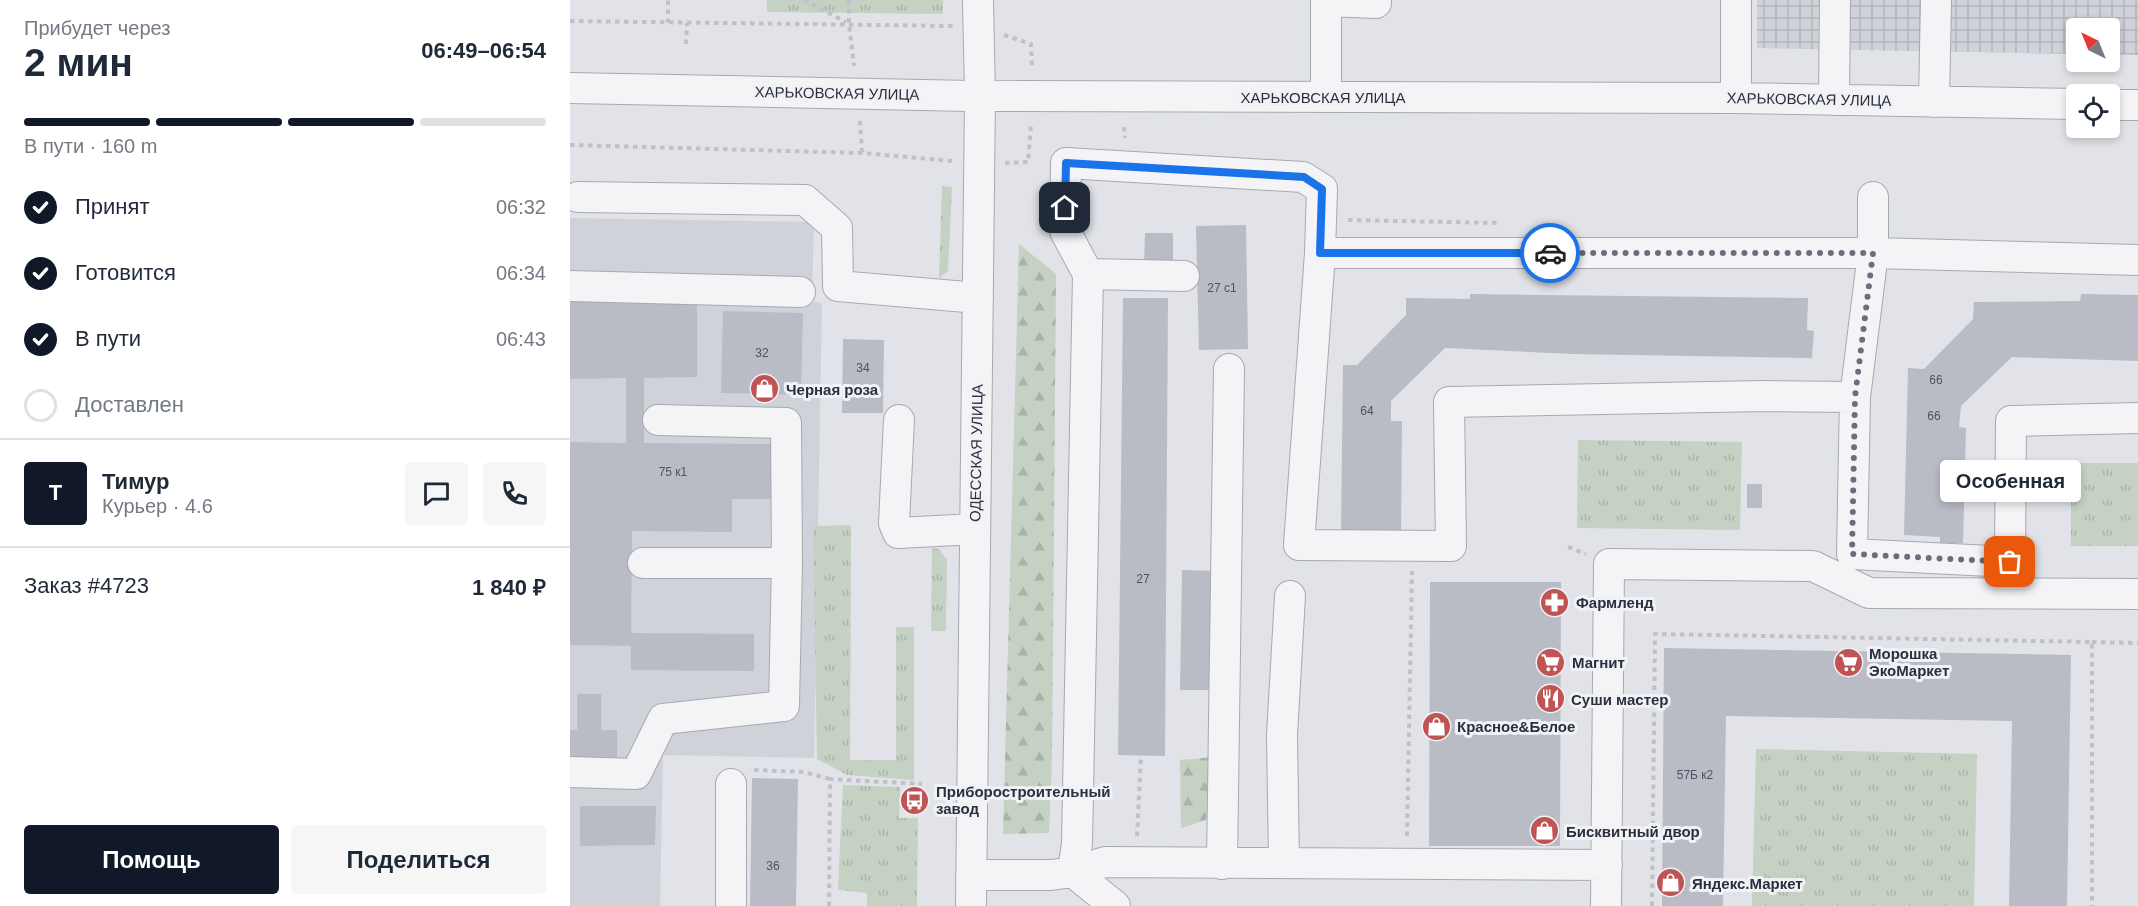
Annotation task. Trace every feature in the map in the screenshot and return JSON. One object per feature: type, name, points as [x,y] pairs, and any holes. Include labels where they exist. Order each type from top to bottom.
[{"type":"street","points":[[1736,0],[1736,98]]},
{"type":"street","points":[[1834,100],[1835,0]]},
{"type":"street","points":[[1934,102],[1936,0]]},
{"type":"street","points":[[1326,97],[1326,1],[1376,3]]},
{"type":"street","name":"ОДЕССКАЯ УЛИЦА","points":[[971,906],[979,13]]},
{"type":"street","name":"ХАРЬКОВСКАЯ УЛИЦА","points":[[570,88],[980,96],[1736,98],[2066,104]]},
{"type":"street","points":[[2120,105],[2138,105]]},
{"type":"street","points":[[1073,872],[1078,831],[1088,274],[1065,231],[1066,163],[1304,177],[1322,189],[1320,253],[1299,545],[1451,546],[1449,402],[1764,396],[1855,397]]},
{"type":"street","points":[[578,197],[805,200],[837,228],[838,285],[978,298]]},
{"type":"street","points":[[1873,197],[1873,253],[1855,397],[1852,554],[2010,562],[2011,421],[2138,418]]},
{"type":"street","points":[[1320,253],[1873,253],[2138,260]]},
{"type":"street","points":[[1088,274],[1184,276]]},
{"type":"street","points":[[570,286],[800,292]]},
{"type":"street","points":[[1222,864],[1229,369]]},
{"type":"street","points":[[570,772],[636,774],[663,719],[784,706],[787,563],[786,423],[658,420]]},
{"type":"street","points":[[899,420],[894,523],[898,532],[975,529]]},
{"type":"street","points":[[643,563],[787,563]]},
{"type":"street","points":[[1606,906],[1609,564],[1813,566],[1869,593],[2138,594]]},
{"type":"street","points":[[1284,864],[1282,735],[1290,596]]},
{"type":"street","points":[[731,906],[732,784]]},
{"type":"street","points":[[971,875],[1033,875],[1073,872],[1105,862],[1607,865]]},
{"type":"street","points":[[1073,872],[1114,906]]},
{"type":"path","points":[[668,0],[668,22]]},
{"type":"path","points":[[804,0],[849,24]]},
{"type":"path","points":[[849,0],[849,24],[857,94]]},
{"type":"path","points":[[570,21],[849,24],[979,13],[1031,44],[1032,96],[1028,162],[979,164],[935,158],[862,153],[570,146]]},
{"type":"path","points":[[686,44],[687,23]]},
{"type":"path","points":[[1406,864],[1413,546]]},
{"type":"path","points":[[1652,906],[1654,634],[2138,643]]},
{"type":"path","points":[[2092,642],[2092,906]]},
{"type":"path","points":[[1137,844],[1141,756]]},
{"type":"path","points":[[732,784],[745,770],[804,772],[830,779],[922,784]]},
{"type":"path","points":[[829,906],[830,779]]},
{"type":"shaded area","points":[[1757,0],[2138,0],[2138,55],[2120,54],[2120,18],[2066,18],[2066,54],[1757,48]]},
{"type":"shaded area","points":[[570,218],[814,222],[812,302],[822,303],[814,758],[663,755],[660,906],[570,906]]},
{"type":"green space","points":[[767,0],[943,0],[943,14],[767,12]]},
{"type":"green space","points":[[942,186],[952,187],[948,271],[939,278]]},
{"type":"green space","points":[[1019,244],[1056,274],[1052,757],[1049,833],[1003,834]]},
{"type":"green space","points":[[1578,440],[1742,442],[1740,530],[1577,528]]},
{"type":"green space","points":[[2071,463],[2138,463],[2138,546],[2071,546]]},
{"type":"green space","points":[[851,525],[850,760],[896,760],[896,627],[914,627],[914,780],[847,775],[817,759],[813,526]]},
{"type":"green space","points":[[932,548],[939,549],[947,560],[946,631],[931,631]]},
{"type":"green space","points":[[1756,749],[1977,754],[1974,906],[1752,906]]},
{"type":"green space","points":[[1214,757],[1206,820],[1181,828],[1180,760]]},
{"type":"green space","points":[[843,785],[900,787],[899,818],[918,818],[917,906],[867,906],[867,893],[838,890]]},
{"type":"building","points":[[1246,225],[1248,349],[1199,350],[1196,226]]},
{"type":"building","points":[[1145,233],[1173,233],[1173,265],[1144,265]]},
{"type":"building","points":[[1470,294],[1808,298],[1807,330],[1814,331],[1812,358],[1573,354],[1445,348],[1391,401],[1391,421],[1402,421],[1401,539],[1373,538],[1373,530],[1341,530],[1343,365],[1357,365],[1406,315],[1406,298],[1470,299]]},
{"type":"building","points":[[2081,294],[2138,295],[2138,361],[2012,357],[1961,406],[1959,427],[1966,428],[1963,543],[1940,543],[1940,537],[1904,535],[1908,368],[1924,369],[1973,319],[1974,302],[2080,301]]},
{"type":"building","points":[[1123,298],[1168,298],[1165,756],[1118,755]]},
{"type":"building","points":[[570,301],[697,301],[697,377],[644,378],[644,443],[777,444],[776,499],[732,499],[732,532],[632,531],[631,633],[754,634],[754,671],[631,670],[631,646],[570,645],[570,442],[626,443],[626,378],[570,379]]},
{"type":"building","points":[[723,311],[803,313],[801,395],[721,393]]},
{"type":"building","points":[[843,339],[884,340],[883,413],[842,413]]},
{"type":"building","points":[[1747,484],[1762,484],[1762,508],[1747,508]]},
{"type":"building","points":[[1182,570],[1213,571],[1211,690],[1180,690]]},
{"type":"building","points":[[1430,582],[1561,582],[1560,846],[1429,846]]},
{"type":"building","points":[[1664,648],[2071,655],[2067,906],[2009,906],[2012,721],[1726,716],[1723,906],[1662,906]]},
{"type":"building","points":[[577,694],[601,694],[601,730],[617,730],[617,757],[570,757],[570,730],[577,730]]},
{"type":"building","points":[[752,778],[798,779],[796,906],[750,906]]},
{"type":"building","points":[[580,806],[656,806],[655,845],[580,846]]},
{"type":"way so far","points":[[1550,253],[1873,253],[1855,397],[1852,554],[2010,562]]},
{"type":"place","name":"Черная роза","points":[[765,389]]},
{"type":"place","name":"Особенная","points":[[2010,562]]},
{"type":"place","name":"Фармленд","points":[[1555,602]]},
{"type":"place","name":"Магнит","points":[[1551,662]]},
{"type":"place","name":"Морошка ЭкоМаркет","points":[[1848,662]]},
{"type":"place","name":"Суши мастер","points":[[1550,699]]},
{"type":"place","name":"Красное&Белое","points":[[1436,726]]},
{"type":"place","name":"Приборостроительный завод","points":[[915,800]]},
{"type":"place","name":"Бисквитный двор","points":[[1545,831]]},
{"type":"place","name":"Яндекс.Маркет","points":[[1671,883]]},
{"type":"route","points":[[1065,208],[1066,163],[1304,177],[1322,189],[1320,253],[1550,253]]}]
